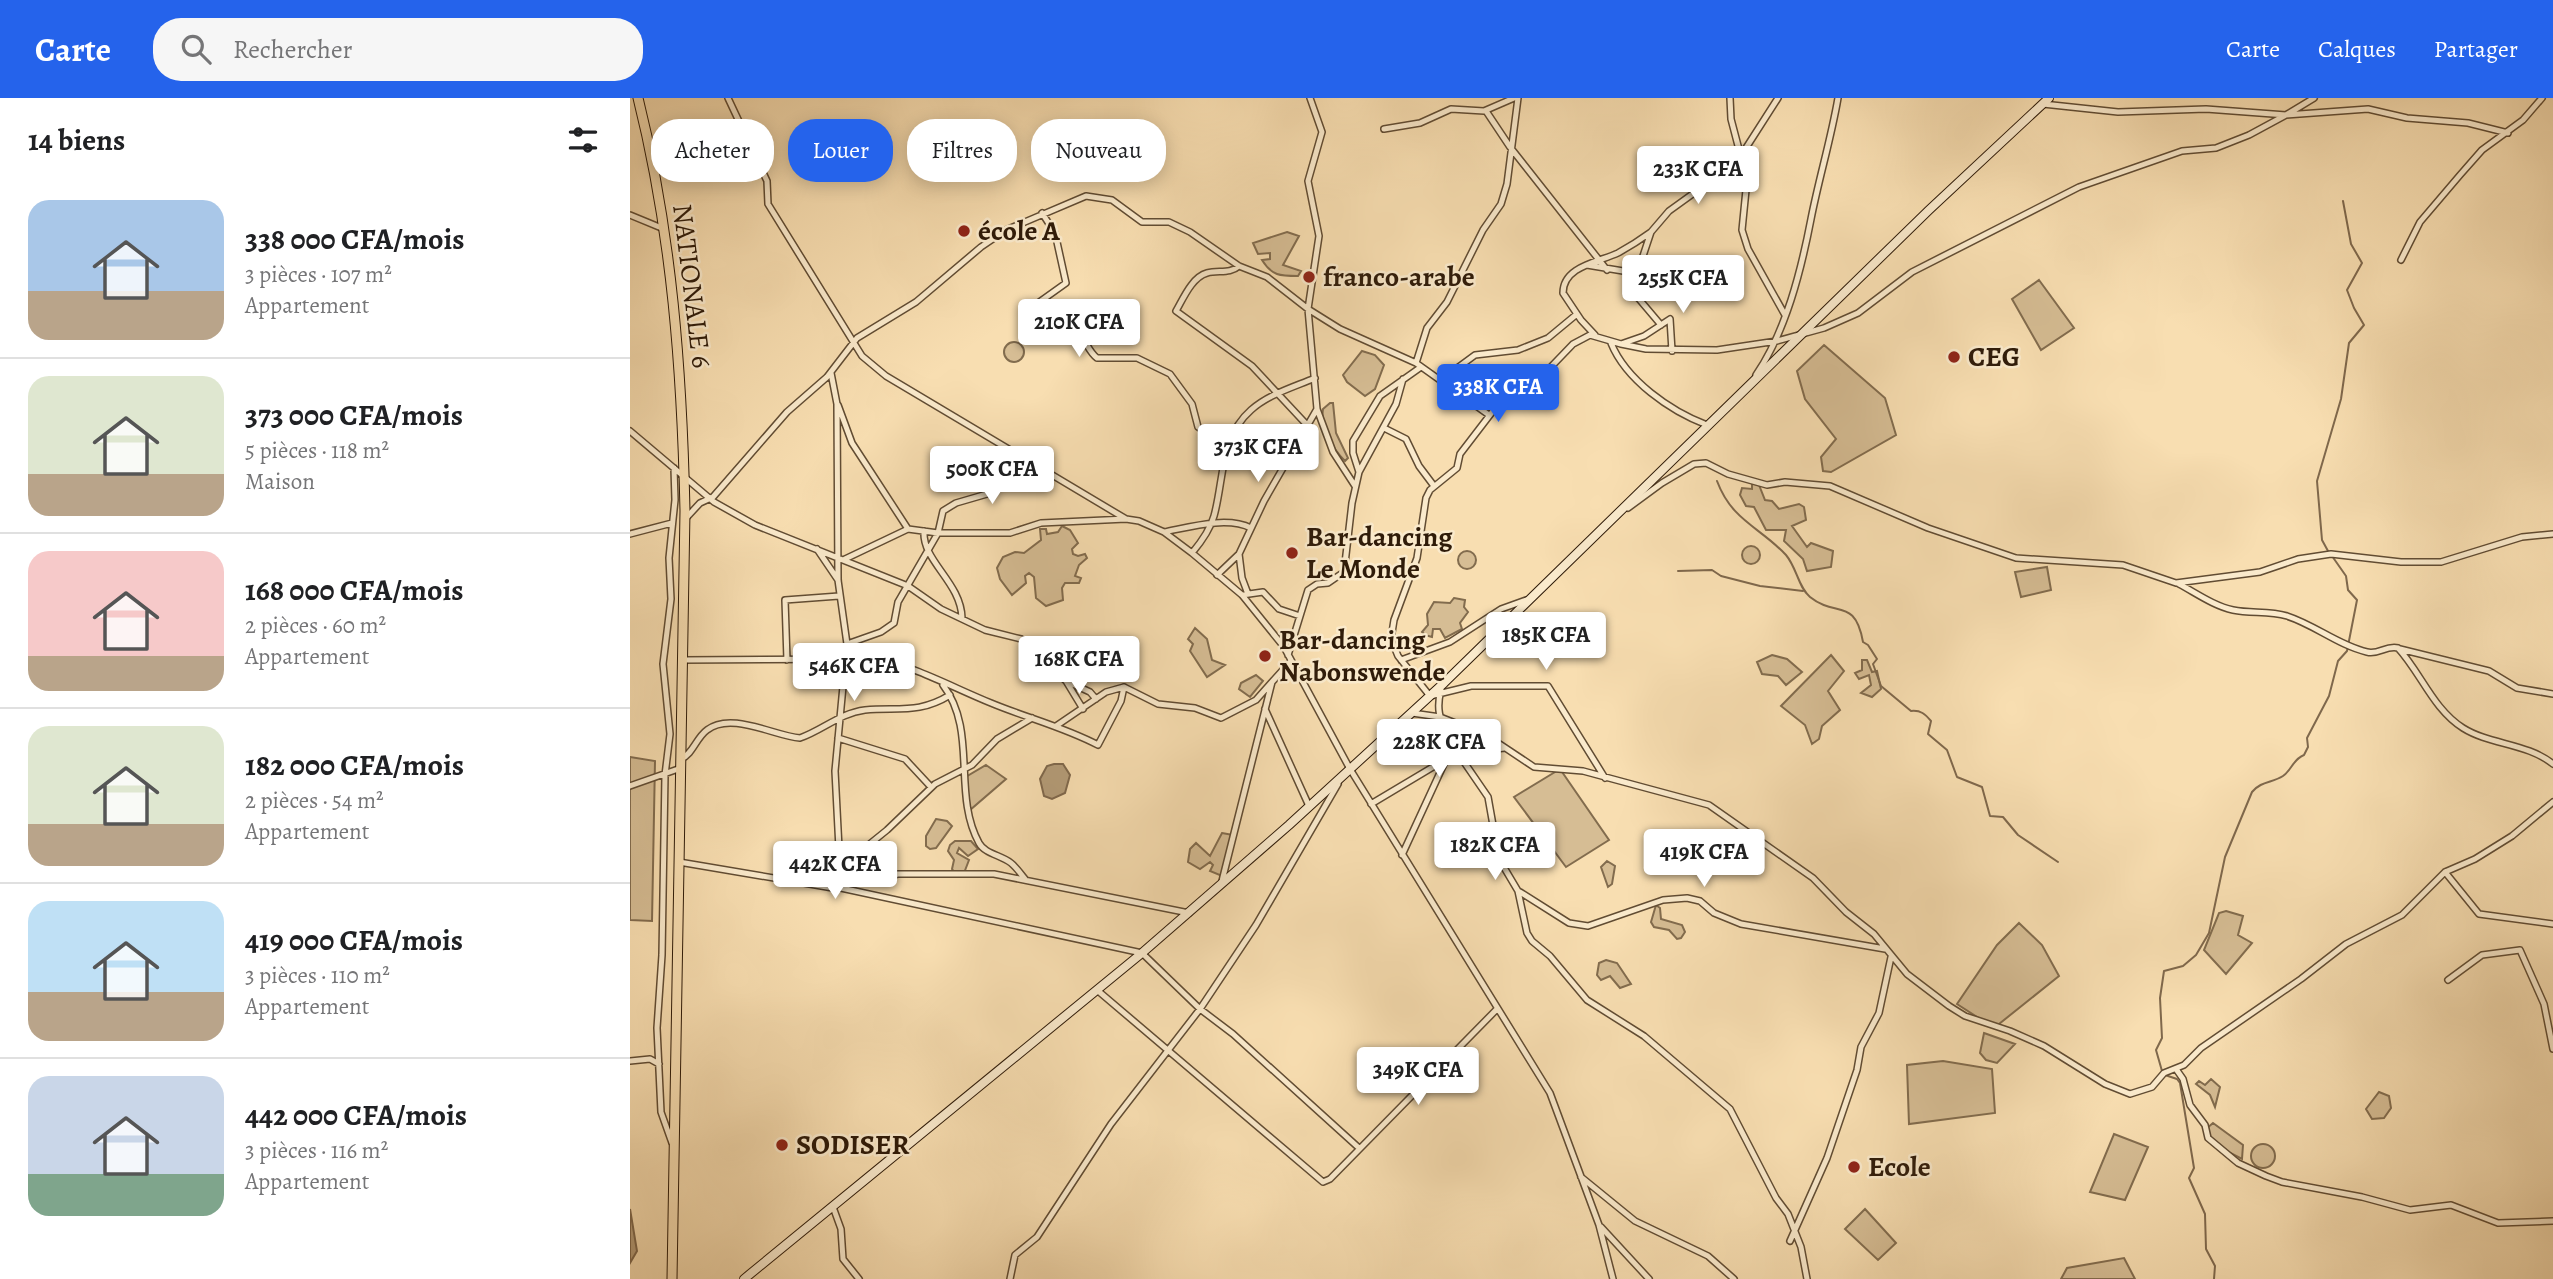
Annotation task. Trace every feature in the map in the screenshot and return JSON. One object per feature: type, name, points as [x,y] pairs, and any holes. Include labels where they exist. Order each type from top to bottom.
[{"type":"main road","name":"NATIONALE 6","points":[[638,98],[664,229],[679,342],[684,477],[672,1279]]},
{"type":"main road","points":[[744,1279],[1219,888],[1442,687],[1526,600],[2046,101]]},
{"type":"street","points":[[728,98],[767,181],[768,204],[862,356],[886,376],[1126,520]]},
{"type":"street","points":[[1310,98],[1322,132],[1308,181],[1319,236],[1308,309],[1317,409],[1332,452],[1355,486]]},
{"type":"street","points":[[1384,129],[1420,123],[1451,109],[1486,111],[1516,98]]},
{"type":"street","points":[[1359,472],[1353,453],[1353,441],[1380,396],[1419,365],[1427,328],[1447,302],[1483,230],[1501,204],[1507,184],[1516,98]]},
{"type":"street","points":[[1730,98],[1731,119],[1748,190],[1742,230],[1748,249],[1785,315]]},
{"type":"street","points":[[1778,98],[1742,156],[1729,169],[1669,211],[1651,232],[1627,248],[1588,264],[1569,277],[1563,288],[1577,314],[1595,335],[1611,343],[1672,351],[1717,350],[1801,335],[1858,313],[1912,272],[2079,187],[2182,151],[2216,148],[2249,135],[2314,98]]},
{"type":"street","points":[[1751,383],[1777,341],[1785,315],[1827,160],[1838,98]]},
{"type":"street","points":[[2402,260],[2414,232],[2428,212],[2477,155],[2508,133],[2542,98]]},
{"type":"street","points":[[2046,101],[2118,112],[2216,109],[2286,115],[2368,108],[2407,118],[2468,123],[2508,133]]},
{"type":"street","points":[[1486,111],[1510,147],[1607,270]]},
{"type":"street","points":[[685,520],[700,503],[711,499],[787,412],[831,373],[857,338],[916,303],[981,247],[1006,230],[1086,195],[1102,197],[1142,222],[1169,222],[1190,232],[1240,266],[1267,277],[1308,309],[1340,329],[1419,365],[1489,415]]},
{"type":"street","points":[[1042,213],[1055,233],[1066,284],[1038,303],[1043,312],[1058,326],[1079,335],[1097,358],[1137,358],[1170,374],[1192,404],[1198,427],[1211,436],[1223,456]]},
{"type":"street","points":[[630,215],[664,229]]},
{"type":"street","points":[[1651,232],[1635,273],[1633,286],[1636,295],[1661,325]]},
{"type":"street","points":[[1588,264],[1592,250]]},
{"type":"street","points":[[1588,264],[1607,270],[1635,273]]},
{"type":"street","points":[[1240,266],[1232,271],[1202,275],[1188,290],[1176,311],[1252,366],[1307,425]]},
{"type":"street","points":[[1441,380],[1475,355],[1518,350],[1548,338],[1577,314]]},
{"type":"street","points":[[1621,344],[1644,336],[1670,319],[1672,351]]},
{"type":"street","points":[[1430,696],[1401,660],[1391,635],[1417,558],[1426,498],[1434,486],[1457,468],[1460,454],[1506,394],[1547,371],[1573,344],[1595,335]]},
{"type":"street","points":[[1611,343],[1623,365],[1654,394],[1707,425]]},
{"type":"street","points":[[831,373],[837,404],[842,558],[838,580],[847,645],[843,657],[835,771],[840,868],[832,888]]},
{"type":"street","points":[[1192,553],[1210,525],[1221,484],[1223,456],[1250,410],[1315,378]]},
{"type":"street","points":[[1287,655],[1313,586],[1328,583],[1344,572],[1359,472],[1384,428],[1403,379]]},
{"type":"street","points":[[837,404],[852,443],[908,529]]},
{"type":"street","points":[[1217,575],[1239,555],[1251,528],[1317,409]]},
{"type":"street","points":[[1384,428],[1409,442],[1416,461],[1434,486]]},
{"type":"street","points":[[630,431],[711,499],[772,533],[815,546],[908,586],[941,609],[985,629],[1021,639],[1066,681],[1083,709]]},
{"type":"street","points":[[847,645],[892,625],[898,602],[938,533],[940,517],[948,507],[987,494],[1029,463]]},
{"type":"street","points":[[1609,522],[1662,483],[1694,464],[1706,463],[1728,474],[1767,485],[1785,482],[1830,486],[1928,528],[2016,558],[2123,565],[2176,583],[2231,610],[2271,612],[2289,617],[2319,634],[2365,652],[2374,653],[2388,646],[2398,648],[2488,671],[2517,688],[2553,694]]},
{"type":"street","points":[[674,468],[669,558],[671,599],[663,664],[670,734],[665,775],[662,955],[657,1028],[661,1112],[674,1149]]},
{"type":"street","points":[[842,558],[908,529],[938,533],[1010,533],[1041,523],[1139,521],[1164,531],[1217,575],[1245,594],[1291,661],[1350,769],[1550,1093],[1599,1226],[1613,1279]]},
{"type":"street","points":[[630,534],[672,523]]},
{"type":"street","points":[[1164,531],[1210,525],[1240,524],[1251,528]]},
{"type":"street","points":[[924,531],[927,550],[960,597],[962,619]]},
{"type":"street","points":[[2176,583],[2260,572],[2298,559],[2331,554],[2401,562],[2441,562],[2522,537],[2553,534]]},
{"type":"street","points":[[815,546],[838,580]]},
{"type":"street","points":[[1239,555],[1245,594]]},
{"type":"street","points":[[1245,594],[1263,592],[1279,609],[1300,616]]},
{"type":"street","points":[[788,660],[785,600],[790,597],[839,597]]},
{"type":"street","points":[[1401,660],[1450,642],[1501,609],[1526,600]]},
{"type":"street","points":[[2398,648],[2442,709],[2465,730],[2532,752],[2553,764]]},
{"type":"street","points":[[683,660],[843,657],[895,663],[1098,745],[1121,701],[1124,687]]},
{"type":"street","points":[[1056,726],[1096,699],[1124,687],[1158,704],[1195,708],[1221,718],[1256,700],[1291,661]]},
{"type":"street","points":[[1066,681],[1090,692],[1096,699]]},
{"type":"street","points":[[941,682],[950,695],[962,732],[967,807],[981,847],[1011,863],[1025,879]]},
{"type":"street","points":[[1219,888],[1237,829],[1247,774],[1272,682]]},
{"type":"street","points":[[1605,778],[1548,686],[1442,687],[1438,716],[1451,743],[1461,753],[1488,797],[1499,859],[1518,891],[1527,933],[1587,1000],[1644,1036],[1730,1110],[1776,1198],[1788,1214],[1807,1279]]},
{"type":"street","points":[[630,786],[665,775],[681,763],[713,726],[737,724],[800,738],[840,716],[865,710],[928,707],[950,695]]},
{"type":"street","points":[[1265,709],[1309,806]]},
{"type":"street","points":[[1412,713],[1438,716],[1486,735],[1534,766],[1567,768],[1664,791],[1717,810],[1814,878],[1846,912],[1874,934],[1907,974],[1965,1016],[2010,1031],[2043,1046],[2105,1084],[2130,1094],[2152,1087],[2164,1073],[2176,1069],[2346,944],[2402,915],[2445,872],[2475,859],[2512,836],[2553,802]]},
{"type":"street","points":[[840,868],[887,830],[931,787],[963,771],[997,739],[1032,718]]},
{"type":"street","points":[[1402,855],[1446,760],[1451,743],[1462,726]]},
{"type":"street","points":[[838,738],[905,760],[931,787]]},
{"type":"street","points":[[1371,804],[1461,753],[1505,748]]},
{"type":"street","points":[[1010,1279],[1015,1255],[1037,1237],[1111,1124],[1200,1009],[1256,925],[1342,776]]},
{"type":"street","points":[[679,862],[841,888],[1142,953],[1200,1009],[1233,1034],[1359,1149]]},
{"type":"street","points":[[2445,872],[2479,914],[2553,924]]},
{"type":"street","points":[[841,888],[898,874],[994,874],[1189,913]]},
{"type":"street","points":[[1518,891],[1569,923],[1579,925],[1588,926],[1663,900],[1687,898],[1700,901],[1714,913],[1741,924],[1885,949]]},
{"type":"street","points":[[2448,980],[2482,955],[2520,950],[2544,1004],[2553,1049]]},
{"type":"street","points":[[1790,1241],[1833,1140],[1857,1070],[1861,1046],[1879,1013],[1891,957]]},
{"type":"street","points":[[1097,990],[1281,1144],[1317,1180],[1330,1179],[1497,1009]]},
{"type":"street","points":[[630,1061],[650,1059],[659,1063]]},
{"type":"street","points":[[2176,1069],[2183,1079],[2190,1105],[2205,1125],[2208,1138],[2238,1163],[2266,1176],[2282,1182],[2362,1196],[2410,1210],[2451,1205],[2498,1223],[2553,1221]]},
{"type":"street","points":[[1580,1176],[1635,1221],[1708,1256],[1734,1279]]},
{"type":"street","points":[[833,1207],[841,1228],[843,1259],[859,1279]]},
{"type":"street","points":[[1599,1226],[1648,1279]]},
{"type":"shaded area","points":[[1287,232],[1299,236],[1283,265],[1301,271],[1298,276],[1273,272],[1262,260],[1270,259],[1270,253],[1258,254],[1253,243]]},
{"type":"shaded area","points":[[2039,280],[2074,328],[2041,350],[2012,299]]},
{"type":"shaded area","points":[[1014,342],[1021,345],[1024,352],[1021,359],[1014,362],[1007,359],[1004,352],[1007,345]]},
{"type":"shaded area","points":[[1824,345],[1885,398],[1896,435],[1831,472],[1823,471],[1821,457],[1836,439],[1805,399],[1797,371]]},
{"type":"shaded area","points":[[1362,351],[1375,355],[1384,365],[1375,389],[1365,396],[1347,382],[1343,375]]},
{"type":"shaded area","points":[[1333,403],[1336,433],[1348,458],[1345,461],[1325,431],[1323,409]]},
{"type":"shaded area","points":[[1752,483],[1759,485],[1765,500],[1772,501],[1779,509],[1799,504],[1804,507],[1806,520],[1792,526],[1807,547],[1811,543],[1833,551],[1831,567],[1807,571],[1803,559],[1784,541],[1786,530],[1766,530],[1754,507],[1746,506],[1740,495],[1742,488],[1752,489]]},
{"type":"shaded area","points":[[1062,526],[1070,530],[1078,543],[1072,549],[1073,554],[1085,554],[1087,558],[1079,565],[1075,576],[1081,578],[1079,583],[1065,583],[1062,588],[1063,600],[1046,606],[1036,598],[1034,577],[1029,573],[1025,576],[1026,583],[1012,595],[1000,579],[997,568],[1003,557],[1015,552],[1024,553],[1041,540],[1040,529],[1046,529],[1047,534],[1058,532]]},
{"type":"shaded area","points":[[1751,546],[1757,549],[1760,555],[1757,561],[1751,564],[1745,561],[1742,555],[1745,549]]},
{"type":"shaded area","points":[[1467,551],[1473,554],[1476,560],[1473,566],[1467,569],[1461,566],[1458,560],[1461,554]]},
{"type":"shaded area","points":[[2047,567],[2051,590],[2021,597],[2015,572]]},
{"type":"shaded area","points":[[1454,598],[1465,600],[1464,607],[1468,612],[1460,623],[1462,629],[1445,638],[1440,629],[1433,629],[1432,637],[1425,635],[1422,632],[1428,625],[1427,614],[1434,602],[1450,603]]},
{"type":"shaded area","points":[[1195,628],[1207,639],[1212,660],[1225,665],[1207,677],[1190,651],[1193,644],[1188,639]]},
{"type":"shaded area","points":[[1772,655],[1787,659],[1802,672],[1786,685],[1778,676],[1762,674],[1757,662]]},
{"type":"shaded area","points":[[1831,655],[1844,671],[1828,691],[1840,710],[1822,726],[1819,739],[1812,744],[1805,725],[1781,706]]},
{"type":"shaded area","points":[[1862,660],[1867,660],[1872,672],[1877,671],[1881,689],[1872,697],[1861,693],[1871,685],[1869,675],[1859,679],[1855,673],[1862,670]]},
{"type":"shaded area","points":[[1256,675],[1263,681],[1250,697],[1239,689],[1241,683]]},
{"type":"shaded area","points":[[630,757],[655,761],[652,921],[630,920]]},
{"type":"shaded area","points":[[1063,764],[1070,775],[1065,793],[1052,799],[1044,796],[1040,779],[1047,766]]},
{"type":"shaded area","points":[[986,765],[1006,779],[970,810],[964,778]]},
{"type":"shaded area","points":[[1560,769],[1609,840],[1566,867],[1514,797]]},
{"type":"shaded area","points":[[936,819],[947,821],[952,826],[936,848],[930,849],[926,846],[926,836]]},
{"type":"shaded area","points":[[1222,833],[1233,835],[1222,876],[1210,871],[1213,865],[1210,862],[1200,869],[1188,862],[1190,849],[1196,843],[1210,856]]},
{"type":"shaded area","points":[[955,841],[971,841],[978,849],[968,856],[959,848],[957,853],[969,860],[964,873],[955,873],[952,869],[954,860],[948,851]]},
{"type":"shaded area","points":[[1607,861],[1615,866],[1612,884],[1608,887],[1601,867]]},
{"type":"shaded area","points":[[1656,905],[1660,908],[1661,919],[1682,925],[1685,932],[1681,938],[1677,939],[1669,930],[1654,927],[1651,922]]},
{"type":"shaded area","points":[[2226,911],[2243,916],[2238,935],[2252,943],[2226,974],[2204,950],[2219,913]]},
{"type":"shaded area","points":[[2019,923],[2042,945],[2059,976],[1994,1028],[1957,1004],[1997,945]]},
{"type":"shaded area","points":[[1606,960],[1617,963],[1631,984],[1620,988],[1610,976],[1601,980],[1597,975],[1599,963]]},
{"type":"shaded area","points":[[1984,1033],[2015,1044],[1997,1063],[1986,1060],[1980,1053]]},
{"type":"shaded area","points":[[1943,1061],[1992,1069],[1995,1113],[1909,1124],[1907,1065]]},
{"type":"shaded area","points":[[2211,1079],[2220,1087],[2215,1107],[2210,1095],[2196,1084],[2199,1081],[2205,1085]]},
{"type":"shaded area","points":[[2379,1092],[2389,1096],[2391,1108],[2384,1118],[2372,1119],[2366,1109]]},
{"type":"shaded area","points":[[2213,1123],[2243,1145],[2242,1159],[2213,1144],[2206,1129]]},
{"type":"shaded area","points":[[2114,1134],[2148,1147],[2125,1200],[2090,1192]]},
{"type":"shaded area","points":[[2263,1144],[2272,1147],[2275,1156],[2272,1165],[2263,1168],[2254,1165],[2251,1156],[2254,1147]]},
{"type":"shaded area","points":[[630,1209],[637,1251],[630,1263]]},
{"type":"shaded area","points":[[1865,1209],[1896,1243],[1878,1260],[1845,1229]]},
{"type":"shaded area","points":[[2124,1258],[2135,1279],[2061,1279],[2067,1268]]},
{"type":"waterway","points":[[2328,551],[2322,540],[2317,481],[2341,399],[2349,343],[2364,325],[2347,290],[2362,263],[2351,244],[2343,201]]},
{"type":"waterway","points":[[1717,481],[1730,506],[1786,555],[1810,597],[1828,607],[1843,610],[1855,619],[1863,642],[1877,659],[1873,664],[1881,686],[1911,711],[1918,711],[1931,721],[1928,734],[1947,750],[1957,777],[1982,787],[1990,816],[2003,817],[2018,835],[2058,862]]},
{"type":"waterway","points":[[2162,1071],[2156,1050],[2162,1038],[2160,998],[2164,971],[2183,966],[2196,955],[2209,933],[2225,857],[2252,792],[2259,786],[2283,776],[2297,759],[2304,755],[2308,747],[2307,738],[2329,696],[2338,661],[2347,651],[2357,600],[2348,590],[2346,576],[2332,556]]},
{"type":"waterway","points":[[1678,571],[1712,570],[1721,576],[1760,586],[1803,591]]},
{"type":"waterway","points":[[2165,1075],[2177,1079],[2180,1083],[2194,1168],[2189,1178],[2205,1214],[2206,1249],[2215,1266],[2214,1279]]},
{"type":"place","name":"école A","points":[[964,231]]},
{"type":"place","name":"franco-arabe","points":[[1309,277]]},
{"type":"place","name":"CEG","points":[[1954,357]]},
{"type":"place","name":"Bar-dancing Le Monde","points":[[1292,553]]},
{"type":"place","name":"Bar-dancing Nabonswende","points":[[1265,656]]},
{"type":"place","name":"SODISER","points":[[782,1145]]},
{"type":"place","name":"Ecole","points":[[1854,1167]]}]
